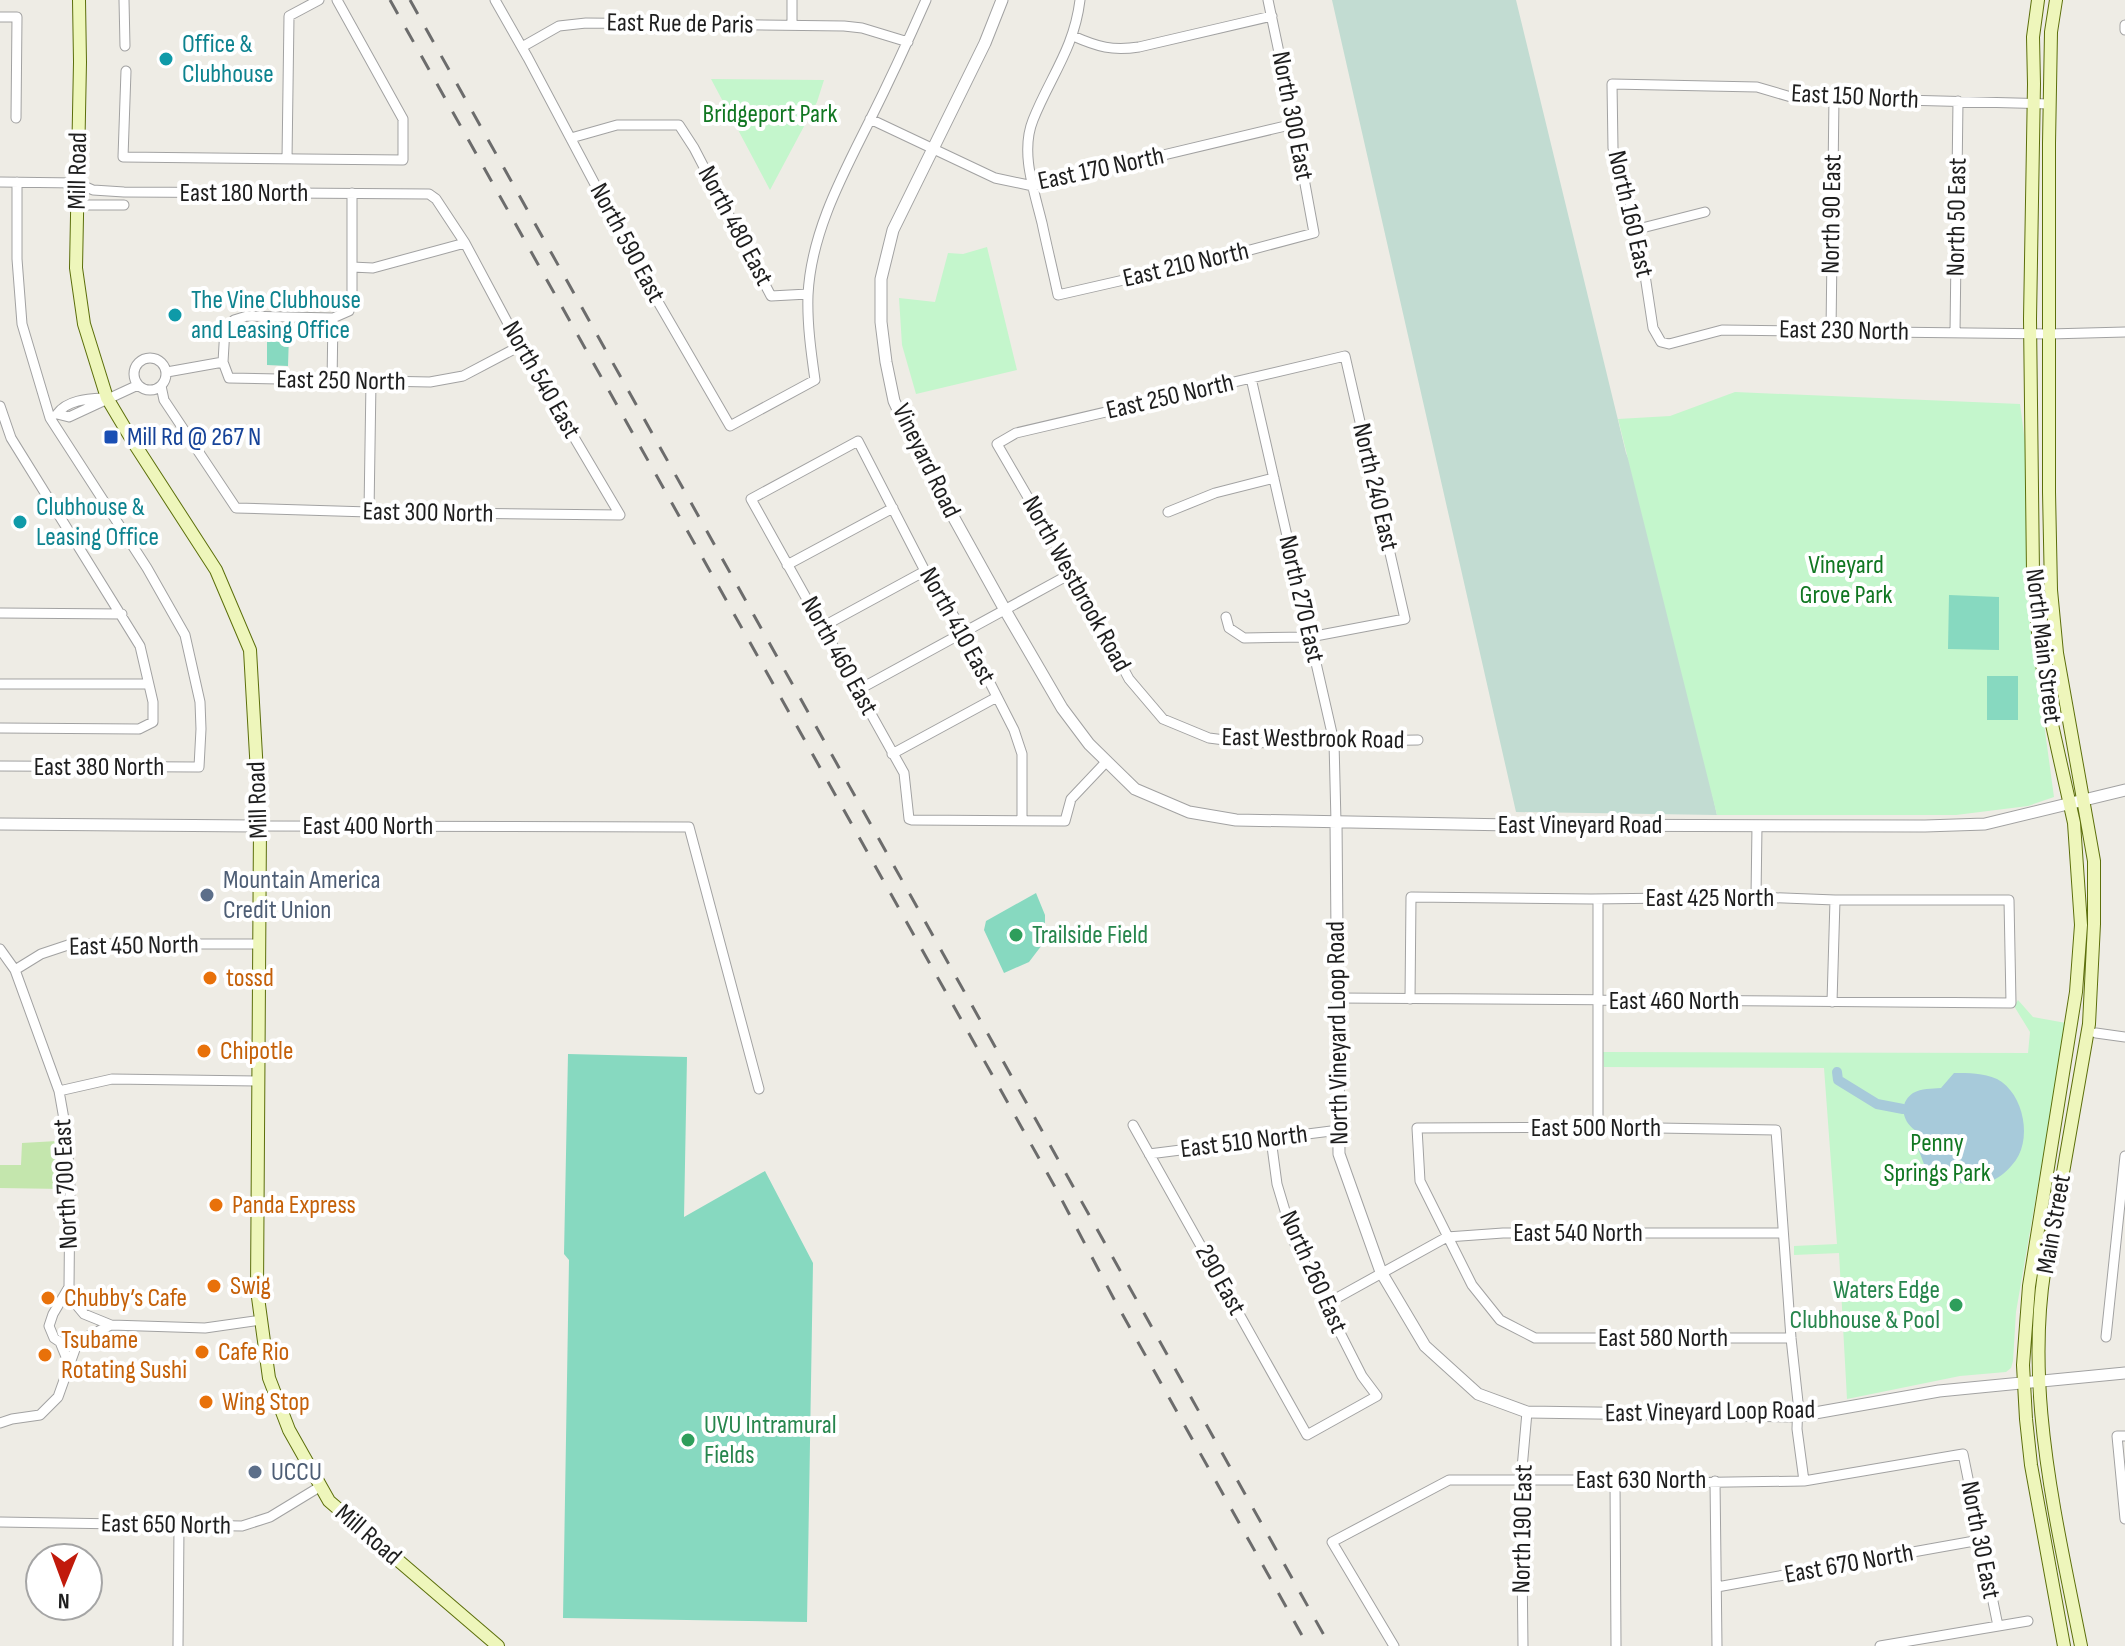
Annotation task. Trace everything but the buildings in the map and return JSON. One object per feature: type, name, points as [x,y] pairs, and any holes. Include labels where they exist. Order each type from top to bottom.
[{"type":"main road","name":"Mill Road","points":[[79,0],[76,268],[84,324],[107,398],[216,570],[250,650],[260,826],[257,1290],[269,1378],[289,1430],[329,1501],[498,1646]]},
{"type":"main road","name":"North Main Street","points":[[2029,1286],[2076,992],[2081,925],[2074,823],[2051,720],[2034,587],[2030,333],[2033,37],[2038,0]]},
{"type":"main road","name":"North Main Street","points":[[2056,0],[2051,32],[2050,104],[2051,590],[2057,653],[2084,801]]},
{"type":"main road","name":"Main Street","points":[[2081,1646],[2050,1476],[2039,1381],[2040,1315],[2046,1259],[2090,1009],[2094,861],[2084,801]]},
{"type":"main road","name":"Main Street","points":[[2029,1286],[2023,1383],[2031,1465],[2064,1646]]},
{"type":"street","points":[[124,0],[125,46]]},
{"type":"street","points":[[287,159],[289,16],[319,0]]},
{"type":"street","points":[[126,71],[123,157],[403,160],[403,119],[337,0]]},
{"type":"street","name":"North 590 East","points":[[495,0],[650,288],[730,426],[815,380],[808,294]]},
{"type":"street","points":[[792,0],[792,25]]},
{"type":"street","points":[[808,294],[815,250],[838,183],[926,0]]},
{"type":"street","name":"Vineyard Road","points":[[1002,0],[985,43],[893,230],[881,279],[881,322],[886,362],[894,401],[919,455],[1062,708],[1089,744],[1107,761]]},
{"type":"street","points":[[1033,186],[1028,165],[1032,122],[1073,36],[1080,0]]},
{"type":"street","name":"North 300 East","points":[[1268,0],[1314,233]]},
{"type":"street","points":[[1073,36],[1117,50],[1272,16]]},
{"type":"street","points":[[0,17],[17,17],[16,118]]},
{"type":"street","name":"East Rue de Paris","points":[[522,47],[559,26],[586,23],[844,26],[862,28],[908,42]]},
{"type":"street","name":"East 150 North","points":[[1612,84],[1757,87],[1791,97],[2050,104]]},
{"type":"street","name":"North 160 East","points":[[1612,84],[1613,148],[1638,229],[1653,328],[1661,342]]},
{"type":"street","name":"North 90 East","points":[[1831,331],[1834,97]]},
{"type":"street","name":"North 50 East","points":[[1955,332],[1958,101]]},
{"type":"street","name":"East 170 North","points":[[870,119],[995,178],[1033,186],[1294,124]]},
{"type":"street","name":"North 480 East","points":[[571,138],[617,125],[679,125],[771,296],[808,294]]},
{"type":"street","name":"East 180 North","points":[[0,182],[77,183],[93,190],[115,192],[429,194],[436,199],[465,243]]},
{"type":"street","name":"East 380 North","points":[[0,766],[199,767],[201,729],[200,702],[185,635],[147,568],[50,418],[22,324],[17,259],[17,182]]},
{"type":"street","name":"East 210 North","points":[[1033,186],[1058,295],[1314,233]]},
{"type":"street","points":[[167,372],[223,362],[225,328],[234,320],[247,316],[333,318],[349,311],[352,300],[352,193]]},
{"type":"street","points":[[77,205],[124,205]]},
{"type":"street","points":[[1638,229],[1705,212]]},
{"type":"street","points":[[352,267],[373,268],[465,243]]},
{"type":"street","name":"North 540 East","points":[[465,243],[520,346],[620,515]]},
{"type":"street","points":[[332,382],[333,318]]},
{"type":"street","name":"East 230 North","points":[[1661,342],[1669,344],[1722,330],[2125,332]]},
{"type":"street","name":"East 250 North","points":[[223,362],[229,378],[430,382],[463,376],[520,346]]},
{"type":"street","name":"East 250 North","points":[[997,444],[1016,433],[1345,356]]},
{"type":"street","name":"North 240 East","points":[[1310,637],[1405,619],[1345,356]]},
{"type":"street","points":[[147,358],[158,359],[167,372],[161,386],[147,390],[138,385],[134,369],[147,358]]},
{"type":"street","name":"North 270 East","points":[[1251,378],[1334,742],[1336,822]]},
{"type":"street","points":[[369,512],[371,381]]},
{"type":"street","points":[[107,398],[138,385]]},
{"type":"street","name":"East 300 North","points":[[161,386],[164,400],[236,508],[620,515]]},
{"type":"street","points":[[0,406],[11,438],[140,646],[153,702],[153,722],[139,729],[0,728]]},
{"type":"street","name":"North 460 East","points":[[858,441],[751,499],[904,773],[909,819],[1022,821]]},
{"type":"street","name":"North 410 East","points":[[858,441],[925,571],[964,632],[1014,730],[1022,754],[1022,821]]},
{"type":"street","name":"North Westbrook Road","points":[[997,444],[1129,679],[1163,719]]},
{"type":"street","points":[[1168,512],[1215,493],[1274,478]]},
{"type":"street","points":[[787,565],[893,508]]},
{"type":"street","points":[[822,627],[925,571]]},
{"type":"street","points":[[858,690],[1072,573]]},
{"type":"street","points":[[0,613],[122,614]]},
{"type":"street","points":[[1226,617],[1229,628],[1244,638],[1310,637]]},
{"type":"street","points":[[0,684],[148,684]]},
{"type":"street","points":[[892,754],[997,697]]},
{"type":"street","name":"East Westbrook Road","points":[[1163,719],[1209,738],[1248,743],[1418,740]]},
{"type":"street","points":[[1022,821],[1065,821],[1071,799],[1107,761]]},
{"type":"street","name":"East Vineyard Road","points":[[1107,761],[1135,789],[1189,812],[1236,820],[1958,826],[1985,824],[2125,790]]},
{"type":"street","name":"North Vineyard Loop Road","points":[[1336,822],[1339,1154],[1381,1272],[1425,1346],[1478,1394]]},
{"type":"street","name":"East 400 North","points":[[0,824],[689,827],[759,1089]]},
{"type":"street","points":[[1756,897],[1757,826]]},
{"type":"street","name":"East 425 North","points":[[1410,999],[1411,897],[1756,897],[2009,900],[2011,1003]]},
{"type":"street","points":[[1598,899],[1598,1127]]},
{"type":"street","points":[[1832,1002],[1835,900]]},
{"type":"street","name":"East 450 North","points":[[15,970],[41,954],[71,944],[258,944]]},
{"type":"street","name":"North 700 East","points":[[0,949],[15,970],[59,1091],[67,1136],[70,1187],[69,1287]]},
{"type":"street","name":"East 460 North","points":[[1338,998],[2011,1003]]},
{"type":"street","points":[[2096,1033],[2125,1037]]},
{"type":"street","points":[[59,1091],[112,1079],[258,1081]]},
{"type":"street","name":"290 East","points":[[1133,1125],[1307,1435],[1377,1396]]},
{"type":"street","name":"East 500 North","points":[[1447,1237],[1420,1181],[1417,1128],[1776,1130],[1783,1233]]},
{"type":"street","name":"East 510 North","points":[[1149,1154],[1339,1130]]},
{"type":"street","name":"North 260 East","points":[[1271,1139],[1277,1184],[1295,1244],[1362,1376],[1377,1396]]},
{"type":"street","points":[[2106,1337],[2125,1156]]},
{"type":"street","name":"East 540 North","points":[[1326,1304],[1447,1237],[1503,1233],[1783,1233]]},
{"type":"street","points":[[1783,1233],[1798,1402],[1797,1429],[1804,1481]]},
{"type":"street","name":"East 580 North","points":[[1447,1237],[1472,1285],[1500,1320],[1535,1338],[1791,1338]]},
{"type":"street","points":[[2111,1283],[2125,1284]]},
{"type":"street","points":[[69,1287],[49,1326],[54,1338],[66,1344],[111,1325]]},
{"type":"street","points":[[0,1423],[40,1415],[58,1397],[69,1364],[88,1325],[69,1287]]},
{"type":"street","points":[[53,1314],[68,1306],[111,1325],[205,1328],[261,1320]]},
{"type":"street","points":[[60,1342],[69,1364]]},
{"type":"street","name":"East Vineyard Loop Road","points":[[1478,1394],[1527,1412],[1798,1416],[1939,1391],[2125,1373]]},
{"type":"street","name":"North 190 East","points":[[1523,1646],[1521,1480],[1527,1412]]},
{"type":"street","points":[[2121,1436],[2125,1519]]},
{"type":"street","name":"East 630 North","points":[[1394,1646],[1332,1542],[1449,1480],[1804,1481],[1963,1454]]},
{"type":"street","name":"North 30 East","points":[[1963,1454],[1998,1626]]},
{"type":"street","points":[[1615,1480],[1616,1646]]},
{"type":"street","points":[[1715,1481],[1717,1646]]},
{"type":"street","name":"East 650 North","points":[[0,1522],[242,1526],[270,1517],[321,1486]]},
{"type":"street","points":[[178,1646],[179,1526]]},
{"type":"street","name":"East 670 North","points":[[1717,1587],[1980,1540]]},
{"type":"street","points":[[1880,1646],[2028,1621]]},
{"type":"green space","points":[[1332,0],[1516,0],[1626,453],[1637,479],[1660,558],[1717,815],[1516,812]]},
{"type":"green space","name":"Bridgeport Park","points":[[711,79],[824,80],[817,102],[770,190]]},
{"type":"green space","points":[[987,247],[1017,370],[916,394],[902,345],[899,298],[935,302],[948,253],[963,254]]},
{"type":"green space","points":[[267,335],[289,335],[288,366],[267,365]]},
{"type":"green space","name":"Vineyard Grove Park","points":[[1735,392],[2020,404],[2027,457],[2028,571],[2033,643],[2054,797],[2028,806],[1956,815],[1717,815],[1618,419],[1670,416]]},
{"type":"green space","points":[[1949,595],[1999,597],[1999,650],[1948,649]]},
{"type":"green space","points":[[1987,676],[2018,676],[2018,720],[1987,720]]},
{"type":"green space","name":"Trailside Field","points":[[1036,893],[1045,915],[1045,941],[1029,962],[1004,973],[984,930],[986,921]]},
{"type":"green space","name":"Penny Springs Park","points":[[2018,1000],[2033,1017],[2066,1023],[2016,1312],[2011,1368],[2006,1372],[1960,1376],[1847,1399],[1839,1253],[1794,1255],[1794,1246],[1837,1244],[1824,1068],[1604,1067],[1603,1052],[2028,1053],[2030,1032],[2014,1006]]},
{"type":"green space","name":"UVU Intramural Fields","points":[[568,1054],[687,1057],[684,1217],[765,1171],[813,1263],[807,1622],[563,1618],[569,1260],[564,1254]]},
{"type":"green space","points":[[57,1141],[60,1145],[63,1189],[0,1188],[0,1165],[21,1165],[22,1143]]},
{"type":"water","points":[[1954,1073],[1981,1074],[1997,1079],[2014,1095],[2019,1106],[2023,1119],[2023,1144],[2008,1169],[1993,1180],[1959,1183],[1941,1179],[1928,1171],[1918,1149],[1922,1139],[1917,1137],[1918,1132],[1904,1114],[1905,1103],[1913,1093],[1941,1088]]},
{"type":"waterway","points":[[1837,1072],[1838,1080],[1877,1104],[1903,1109]]},
{"type":"railway","points":[[390,0],[1055,1187],[1115,1301],[1308,1646]]},
{"type":"railway","points":[[410,0],[1330,1646]]},
{"type":"place","name":"Office & Clubhouse","points":[[166,59]]},
{"type":"place","name":"The Vine Clubhouse and Leasing Office","points":[[175,315]]},
{"type":"place","name":"Mill Rd @ 267 N","points":[[111,437]]},
{"type":"place","name":"Clubhouse & Leasing Office","points":[[20,522]]},
{"type":"place","name":"Mountain America Credit Union","points":[[207,895]]},
{"type":"place","name":"Trailside Field","points":[[1016,935]]},
{"type":"place","name":"tossd","points":[[210,978]]},
{"type":"place","name":"Chipotle","points":[[204,1051]]},
{"type":"place","name":"Panda Express","points":[[216,1205]]},
{"type":"place","name":"Swig","points":[[214,1286]]},
{"type":"place","name":"Chubby’s Cafe","points":[[48,1298]]},
{"type":"place","name":"Waters Edge Clubhouse & Pool","points":[[1956,1305]]},
{"type":"place","name":"Cafe Rio","points":[[202,1352]]},
{"type":"place","name":"Tsubame Rotating Sushi","points":[[45,1355]]},
{"type":"place","name":"Wing Stop","points":[[206,1402]]},
{"type":"place","name":"UVU Intramural Fields","points":[[688,1440]]},
{"type":"place","name":"UCCU","points":[[255,1472]]}]
